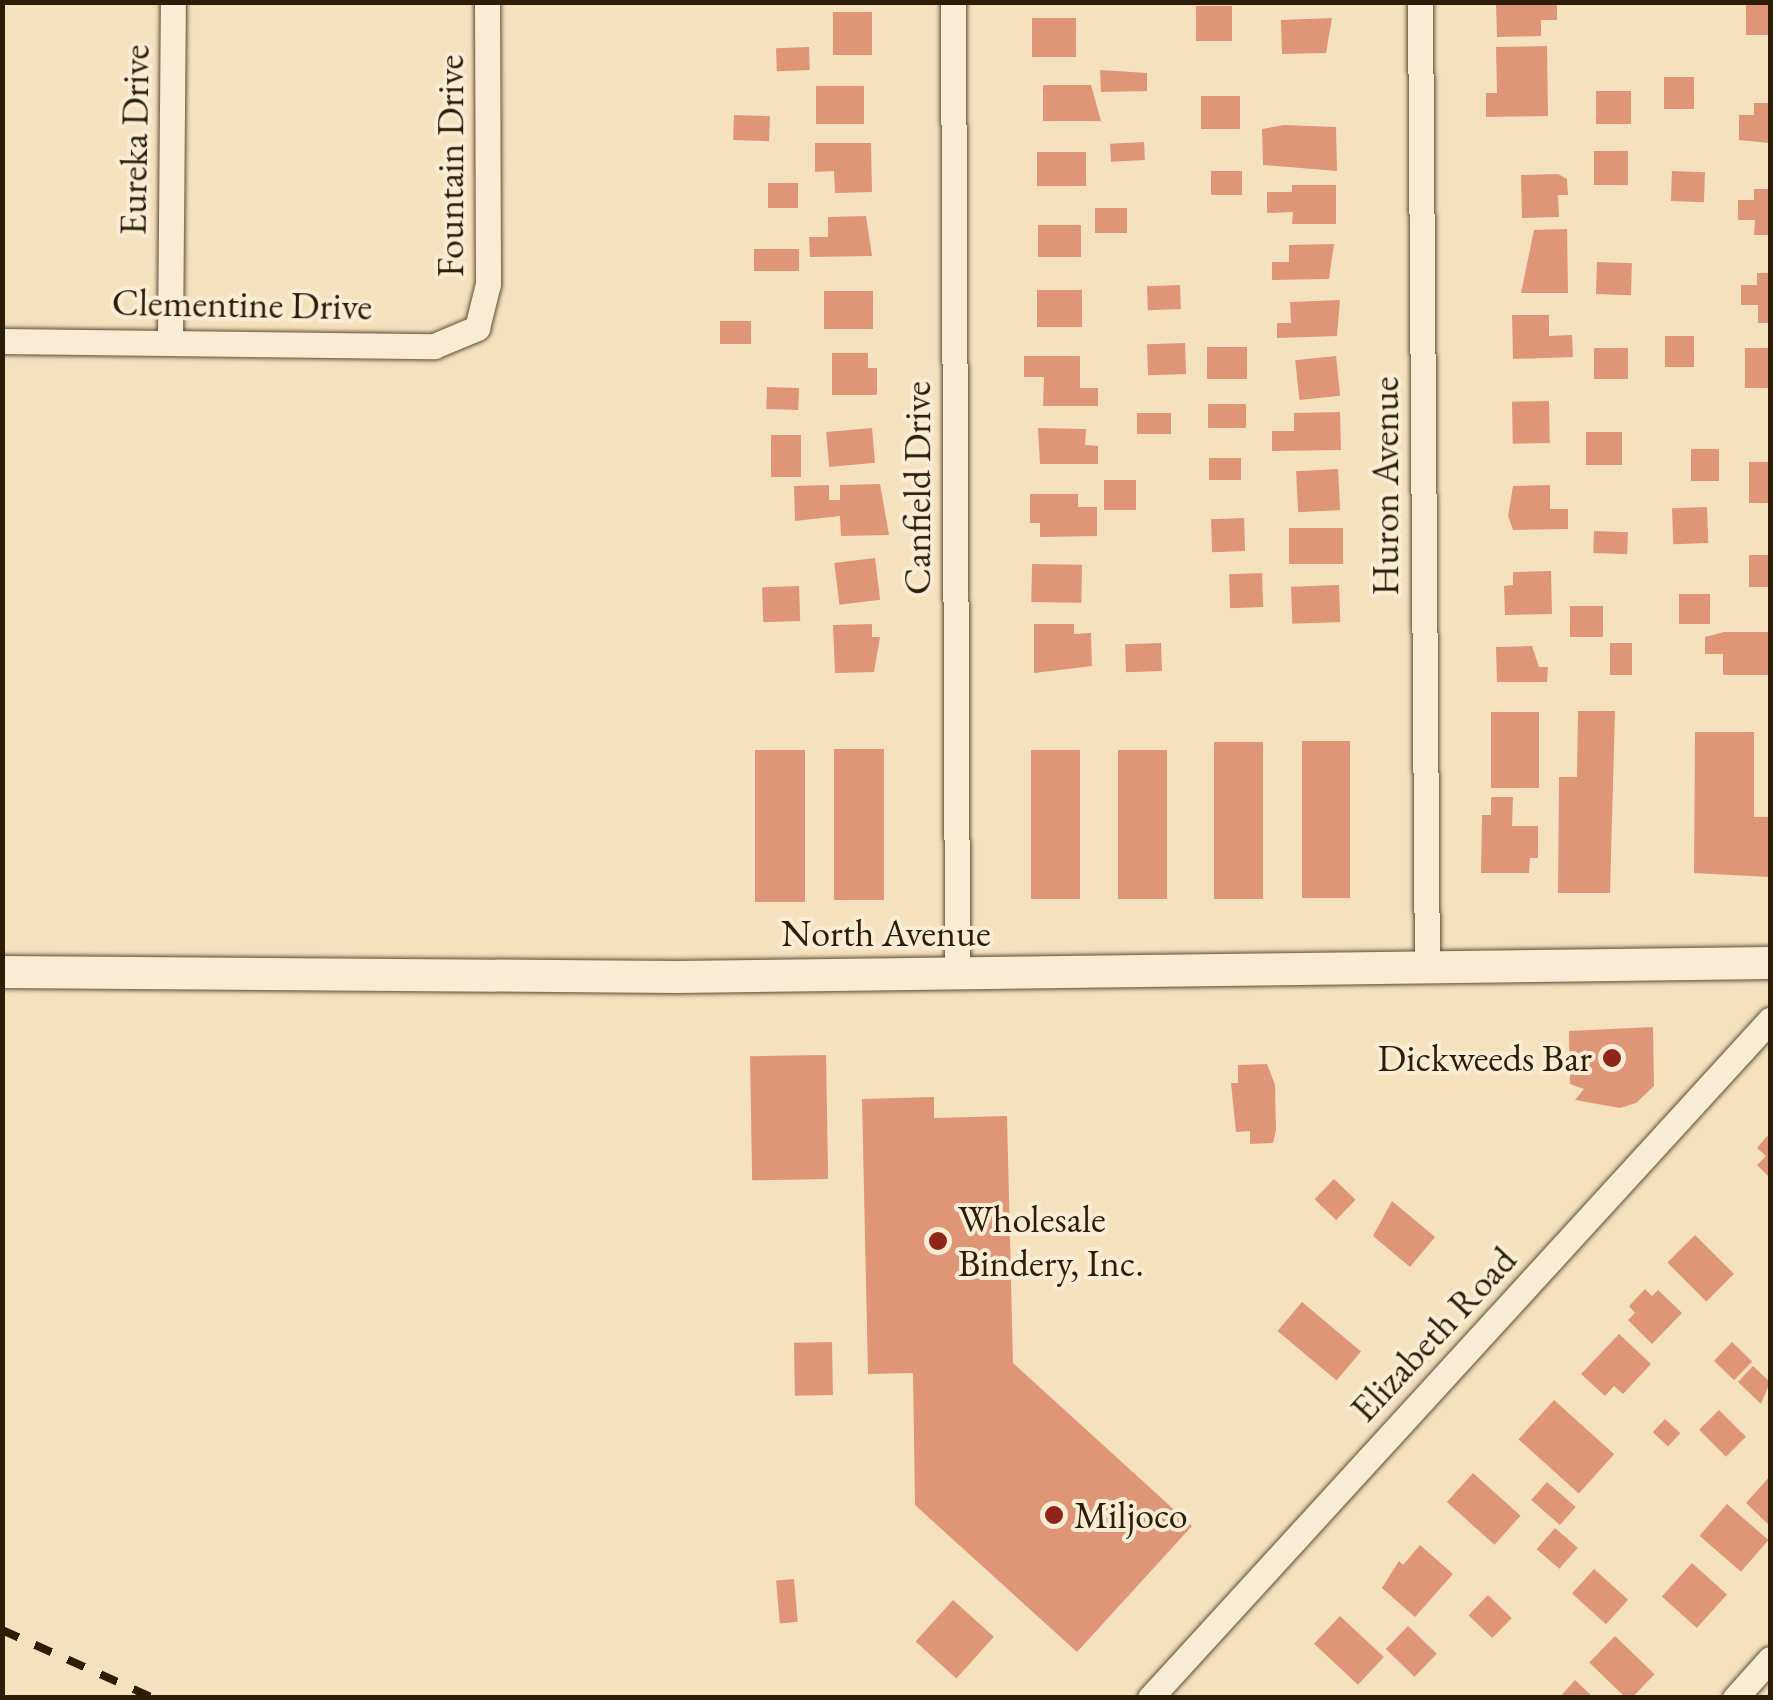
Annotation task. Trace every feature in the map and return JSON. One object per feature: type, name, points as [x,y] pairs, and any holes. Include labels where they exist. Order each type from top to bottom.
[{"type":"main road","name":"North Avenue","points":[[2,972],[958,972],[1770,964]]},
{"type":"street","name":"Eureka Drive","points":[[170,338],[173,2]]},
{"type":"street","name":"Fountain Drive","points":[[476,328],[488,284],[487,2]]},
{"type":"street","name":"Canfield Drive","points":[[954,2],[958,972]]},
{"type":"street","name":"Huron Avenue","points":[[1420,2],[1426,969]]},
{"type":"street","name":"Clementine Drive","points":[[2,341],[170,338],[434,346],[476,328]]},
{"type":"street","name":"Elizabeth Road","points":[[1150,1698],[1770,1020]]},
{"type":"street","points":[[1735,1698],[1770,1658]]},
{"type":"building","points":[[1496,2],[1557,2],[1557,20],[1541,20],[1541,36],[1497,37]]},
{"type":"building","points":[[1746,2],[1770,2],[1770,35],[1746,35]]},
{"type":"building","points":[[1196,6],[1232,6],[1232,41],[1196,41]]},
{"type":"building","points":[[833,12],[872,12],[872,55],[833,55]]},
{"type":"building","points":[[1032,18],[1076,18],[1076,57],[1032,57]]},
{"type":"building","points":[[1332,18],[1326,53],[1282,54],[1281,20]]},
{"type":"building","points":[[1547,46],[1548,116],[1486,117],[1486,93],[1497,93],[1496,47]]},
{"type":"building","points":[[809,47],[810,70],[777,71],[776,48]]},
{"type":"building","points":[[1100,70],[1147,73],[1147,91],[1101,92]]},
{"type":"building","points":[[1664,77],[1694,77],[1694,109],[1664,109]]},
{"type":"building","points":[[1043,85],[1091,85],[1101,121],[1043,121]]},
{"type":"building","points":[[816,86],[864,86],[864,124],[816,124]]},
{"type":"building","points":[[1596,91],[1631,91],[1631,124],[1596,124]]},
{"type":"building","points":[[1201,96],[1240,96],[1240,129],[1201,129]]},
{"type":"building","points":[[1754,103],[1770,103],[1770,143],[1739,140],[1739,115],[1754,115]]},
{"type":"building","points":[[734,115],[770,116],[769,141],[733,140]]},
{"type":"building","points":[[1284,125],[1336,127],[1337,171],[1263,165],[1262,129]]},
{"type":"building","points":[[1144,142],[1145,160],[1111,162],[1110,144]]},
{"type":"building","points":[[815,143],[871,143],[872,192],[835,193],[834,171],[815,172]]},
{"type":"building","points":[[1594,151],[1628,151],[1628,185],[1594,185]]},
{"type":"building","points":[[1037,152],[1086,152],[1086,186],[1037,186]]},
{"type":"building","points":[[1211,171],[1242,171],[1242,195],[1211,195]]},
{"type":"building","points":[[1672,171],[1705,172],[1704,202],[1671,201]]},
{"type":"building","points":[[1558,174],[1567,179],[1568,195],[1558,195],[1559,217],[1522,218],[1521,175]]},
{"type":"building","points":[[768,183],[798,183],[798,208],[768,208]]},
{"type":"building","points":[[1292,185],[1336,185],[1336,224],[1292,224],[1293,212],[1267,213],[1267,192],[1292,192]]},
{"type":"building","points":[[1754,189],[1770,189],[1770,235],[1754,235],[1755,220],[1738,220],[1738,200],[1754,200]]},
{"type":"building","points":[[1095,208],[1127,208],[1127,233],[1095,233]]},
{"type":"building","points":[[866,216],[872,256],[810,257],[809,237],[828,237],[828,217]]},
{"type":"building","points":[[1038,225],[1081,225],[1081,257],[1038,257]]},
{"type":"building","points":[[1567,229],[1568,293],[1521,293],[1534,230]]},
{"type":"building","points":[[1334,244],[1329,279],[1272,280],[1272,262],[1289,262],[1289,245]]},
{"type":"building","points":[[754,249],[799,249],[799,271],[754,271]]},
{"type":"building","points":[[1597,262],[1632,263],[1631,295],[1596,294]]},
{"type":"building","points":[[1757,273],[1770,273],[1770,323],[1758,323],[1758,305],[1741,305],[1741,285],[1757,285]]},
{"type":"building","points":[[1180,285],[1181,309],[1148,310],[1147,286]]},
{"type":"building","points":[[1037,290],[1082,290],[1082,327],[1037,327]]},
{"type":"building","points":[[824,291],[873,291],[873,329],[824,329]]},
{"type":"building","points":[[1340,300],[1337,336],[1277,338],[1277,323],[1291,323],[1290,302]]},
{"type":"building","points":[[1512,315],[1549,315],[1549,336],[1572,335],[1573,357],[1513,359]]},
{"type":"building","points":[[720,321],[751,321],[751,344],[720,344]]},
{"type":"building","points":[[1665,336],[1694,336],[1694,367],[1665,367]]},
{"type":"building","points":[[1185,343],[1186,374],[1148,375],[1147,344]]},
{"type":"building","points":[[1207,347],[1247,347],[1247,379],[1207,379]]},
{"type":"building","points":[[1594,348],[1628,348],[1628,379],[1594,379]]},
{"type":"building","points":[[1745,348],[1770,348],[1770,388],[1745,388]]},
{"type":"building","points":[[832,353],[868,353],[868,368],[877,368],[877,395],[832,395]]},
{"type":"building","points":[[1024,356],[1080,356],[1080,388],[1098,388],[1098,406],[1043,406],[1044,377],[1024,377]]},
{"type":"building","points":[[1336,356],[1340,396],[1299,400],[1295,360]]},
{"type":"building","points":[[767,387],[799,388],[798,410],[766,409]]},
{"type":"building","points":[[1549,401],[1550,443],[1513,444],[1512,402]]},
{"type":"building","points":[[1208,404],[1246,404],[1246,428],[1208,428]]},
{"type":"building","points":[[1340,412],[1341,450],[1272,451],[1272,431],[1294,431],[1294,413]]},
{"type":"building","points":[[1137,413],[1171,413],[1171,434],[1137,434]]},
{"type":"building","points":[[872,428],[875,463],[829,467],[826,432]]},
{"type":"building","points":[[1038,428],[1086,429],[1085,445],[1098,446],[1098,464],[1040,464]]},
{"type":"building","points":[[1586,432],[1622,432],[1622,465],[1586,465]]},
{"type":"building","points":[[771,435],[801,435],[801,477],[771,477]]},
{"type":"building","points":[[1691,449],[1719,449],[1719,481],[1691,481]]},
{"type":"building","points":[[1209,458],[1241,458],[1241,480],[1209,480]]},
{"type":"building","points":[[1749,462],[1770,462],[1770,503],[1749,503]]},
{"type":"building","points":[[1338,469],[1340,510],[1298,512],[1296,471]]},
{"type":"building","points":[[1104,480],[1136,480],[1136,510],[1104,510]]},
{"type":"building","points":[[880,484],[889,535],[841,536],[840,516],[795,521],[794,486],[829,485],[829,500],[840,500],[840,485]]},
{"type":"building","points":[[1550,485],[1550,509],[1568,509],[1568,529],[1513,530],[1508,516],[1513,486]]},
{"type":"building","points":[[1030,494],[1078,494],[1078,507],[1097,507],[1097,536],[1040,537],[1040,523],[1030,523]]},
{"type":"building","points":[[1707,507],[1708,543],[1673,544],[1672,508]]},
{"type":"building","points":[[1244,518],[1245,551],[1212,552],[1211,519]]},
{"type":"building","points":[[1289,528],[1343,528],[1343,564],[1289,564]]},
{"type":"building","points":[[1594,531],[1628,532],[1627,554],[1593,553]]},
{"type":"building","points":[[1749,555],[1770,555],[1770,587],[1749,587]]},
{"type":"building","points":[[875,558],[880,600],[839,605],[834,563]]},
{"type":"building","points":[[1032,564],[1082,565],[1081,603],[1031,602]]},
{"type":"building","points":[[1551,571],[1552,614],[1505,615],[1504,586],[1513,585],[1513,572]]},
{"type":"building","points":[[1262,573],[1263,607],[1230,608],[1229,574]]},
{"type":"building","points":[[1339,585],[1340,622],[1292,624],[1291,587]]},
{"type":"building","points":[[799,586],[800,621],[763,622],[762,587]]},
{"type":"building","points":[[1679,594],[1710,594],[1710,624],[1679,624]]},
{"type":"building","points":[[1570,606],[1603,606],[1603,637],[1570,637]]},
{"type":"building","points":[[872,624],[872,637],[880,637],[874,672],[835,673],[833,625]]},
{"type":"building","points":[[1034,624],[1074,624],[1074,634],[1091,633],[1092,666],[1034,673]]},
{"type":"building","points":[[1724,632],[1770,632],[1770,675],[1723,675],[1723,654],[1705,654],[1705,637]]},
{"type":"building","points":[[1161,643],[1162,671],[1126,672],[1125,644]]},
{"type":"building","points":[[1610,643],[1632,643],[1632,675],[1610,675]]},
{"type":"building","points":[[1532,646],[1539,667],[1548,667],[1547,682],[1497,682],[1496,647]]},
{"type":"building","points":[[1578,711],[1615,711],[1610,893],[1558,893],[1559,777],[1577,777]]},
{"type":"building","points":[[1491,712],[1539,712],[1539,788],[1491,788]]},
{"type":"building","points":[[1695,732],[1754,732],[1754,817],[1770,817],[1770,877],[1694,873]]},
{"type":"building","points":[[1302,741],[1350,741],[1350,898],[1302,898]]},
{"type":"building","points":[[1214,742],[1263,742],[1263,899],[1214,899]]},
{"type":"building","points":[[834,749],[884,749],[884,900],[834,900]]},
{"type":"building","points":[[755,750],[805,750],[805,902],[755,902]]},
{"type":"building","points":[[1031,750],[1080,750],[1080,899],[1031,899]]},
{"type":"building","points":[[1118,750],[1167,750],[1167,899],[1118,899]]},
{"type":"building","points":[[1491,797],[1513,797],[1512,826],[1538,826],[1538,858],[1530,858],[1529,873],[1481,873],[1482,815],[1491,815]]},
{"type":"building","name":"Dickweeds Bar","points":[[1653,1027],[1654,1086],[1636,1103],[1620,1108],[1575,1100],[1584,1089],[1570,1084],[1569,1031]]},
{"type":"building","points":[[826,1055],[828,1179],[752,1180],[750,1056]]},
{"type":"building","points":[[1267,1064],[1275,1085],[1276,1130],[1273,1143],[1250,1144],[1250,1131],[1236,1132],[1231,1083],[1238,1083],[1238,1065]]},
{"type":"building","points":[[934,1097],[934,1118],[1007,1116],[1013,1363],[1192,1526],[1077,1652],[915,1505],[913,1373],[868,1374],[862,1099]]},
{"type":"building","points":[[1767,1136],[1770,1178],[1757,1165],[1766,1156],[1757,1148]]},
{"type":"building","points":[[1334,1179],[1356,1200],[1336,1220],[1315,1199]]},
{"type":"building","points":[[1392,1201],[1435,1237],[1410,1267],[1373,1236]]},
{"type":"building","points":[[1695,1235],[1734,1274],[1706,1301],[1667,1263]]},
{"type":"building","points":[[1645,1289],[1652,1296],[1658,1290],[1682,1313],[1652,1344],[1628,1320],[1635,1313],[1629,1306]]},
{"type":"building","points":[[1302,1302],[1361,1351],[1337,1381],[1278,1331]]},
{"type":"building","points":[[1619,1334],[1651,1364],[1623,1394],[1614,1386],[1605,1396],[1581,1374]]},
{"type":"building","points":[[832,1342],[833,1395],[795,1396],[794,1343]]},
{"type":"building","points":[[1732,1342],[1752,1361],[1734,1380],[1714,1361]]},
{"type":"building","points":[[1753,1366],[1770,1382],[1761,1404],[1738,1382]]},
{"type":"building","points":[[1554,1400],[1614,1454],[1579,1494],[1519,1439]]},
{"type":"building","points":[[1719,1410],[1746,1437],[1726,1457],[1699,1430]]},
{"type":"building","points":[[1665,1419],[1680,1433],[1668,1446],[1653,1432]]},
{"type":"building","points":[[1473,1473],[1521,1516],[1494,1545],[1447,1502]]},
{"type":"building","points":[[1770,1476],[1770,1526],[1746,1503]]},
{"type":"building","points":[[1547,1482],[1576,1507],[1560,1525],[1531,1500]]},
{"type":"building","points":[[1727,1504],[1769,1540],[1741,1572],[1699,1536]]},
{"type":"building","points":[[1555,1528],[1578,1548],[1559,1569],[1537,1549]]},
{"type":"building","points":[[1420,1545],[1453,1574],[1415,1617],[1382,1588],[1399,1561],[1403,1565]]},
{"type":"building","points":[[1692,1563],[1727,1594],[1697,1628],[1662,1596]]},
{"type":"building","points":[[1594,1569],[1628,1600],[1606,1624],[1572,1594]]},
{"type":"building","points":[[794,1579],[798,1622],[780,1623],[776,1581]]},
{"type":"building","points":[[1488,1595],[1512,1618],[1492,1638],[1469,1615]]},
{"type":"building","points":[[953,1600],[994,1637],[956,1678],[916,1642]]},
{"type":"building","points":[[1340,1616],[1384,1657],[1358,1685],[1314,1644]]},
{"type":"building","points":[[1408,1626],[1437,1654],[1415,1677],[1386,1649]]},
{"type":"building","points":[[1615,1636],[1655,1674],[1632,1698],[1626,1698],[1589,1663]]},
{"type":"building","points":[[1575,1680],[1594,1698],[1559,1698]]},
{"type":"railway","points":[[2,1630],[153,1698]]},
{"type":"place","name":"Dickweeds Bar","points":[[1612,1058]]},
{"type":"place","name":"Wholesale Bindery, Inc.","points":[[938,1241]]},
{"type":"place","name":"Miljoco","points":[[1054,1515]]}]
